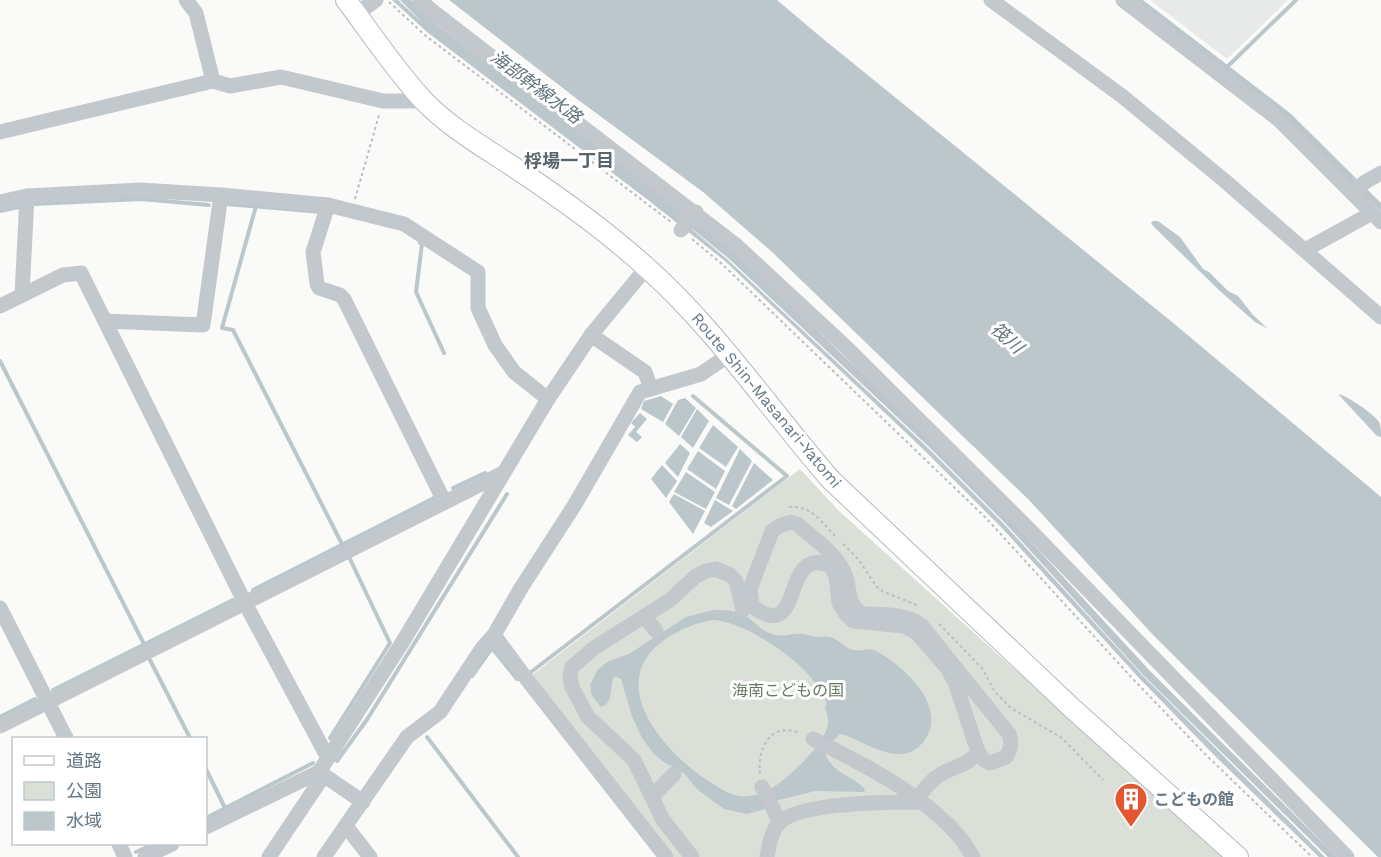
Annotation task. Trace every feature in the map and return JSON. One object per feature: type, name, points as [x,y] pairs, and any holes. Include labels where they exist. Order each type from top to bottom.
[{"type":"main road","name":"Route Shin-Masanari-Yatomi","points":[[351,7],[424,101],[468,137],[604,230],[647,267],[690,309],[730,354],[798,443],[831,480],[1073,709],[1238,857]]},
{"type":"street","points":[[186,0],[196,13],[213,81]]},
{"type":"street","points":[[351,7],[376,0]]},
{"type":"street","points":[[420,0],[738,246],[855,356],[1028,528],[1347,857]]},
{"type":"street","points":[[991,0],[1122,96],[1225,181],[1381,317]]},
{"type":"street","points":[[1123,0],[1280,120],[1357,188],[1376,218],[1305,250]]},
{"type":"street","points":[[0,132],[213,81],[230,86],[281,76],[383,101],[424,101]]},
{"type":"street","points":[[1357,188],[1381,172]]},
{"type":"street","points":[[0,202],[27,196],[140,190],[328,205],[404,224],[478,272],[478,308],[495,345],[514,372],[549,399]]},
{"type":"street","points":[[105,321],[203,325],[221,195]]},
{"type":"street","points":[[22,295],[27,196]]},
{"type":"street","points":[[328,205],[313,252],[317,284],[319,288],[344,299],[444,501]]},
{"type":"street","points":[[682,229],[694,214]]},
{"type":"street","points":[[269,857],[322,774],[328,758],[402,643],[549,399],[591,335],[647,267]]},
{"type":"street","points":[[0,306],[63,274],[81,273],[245,603],[328,758]]},
{"type":"street","points":[[591,335],[645,372],[651,389]]},
{"type":"street","points":[[324,857],[407,737],[440,712],[483,647],[495,635],[640,392],[702,374],[730,354]]},
{"type":"street","points":[[0,726],[503,473]]},
{"type":"street","points":[[791,522],[797,524],[839,563],[846,576],[849,598],[859,611],[864,614],[904,616],[921,625],[1009,734],[1010,750],[1006,757],[990,762],[984,760],[978,752],[955,682],[946,668],[916,633],[904,626],[853,621],[844,613],[839,603],[836,576],[831,566],[822,562],[813,562],[805,566],[788,605],[781,612],[771,615],[762,614],[752,606],[750,589],[772,531],[791,522]]},
{"type":"street","points":[[692,857],[663,820],[634,760],[588,717],[579,703],[570,677],[572,667],[594,648],[670,600],[696,576],[716,569],[730,575],[736,581],[743,610]]},
{"type":"street","points":[[0,608],[65,737]]},
{"type":"street","points":[[644,616],[656,631]]},
{"type":"street","points":[[495,635],[525,677],[666,857]]},
{"type":"street","points":[[813,739],[899,786],[958,835],[973,857]]},
{"type":"street","points":[[919,801],[932,780],[969,762],[978,752]]},
{"type":"street","points":[[322,774],[363,802]]},
{"type":"street","points":[[207,827],[322,774]]},
{"type":"street","points":[[652,797],[674,774]]},
{"type":"street","points":[[762,787],[777,815],[767,857]]},
{"type":"street","points":[[777,815],[798,814],[848,804],[919,801]]},
{"type":"street","points":[[346,826],[370,857]]},
{"type":"street","points":[[145,857],[168,845]]},
{"type":"path","points":[[387,0],[426,36],[682,229],[723,265],[986,518],[1132,678],[1207,756],[1312,857]]},
{"type":"path","points":[[352,211],[383,101]]},
{"type":"path","points":[[762,787],[759,768],[760,755],[769,738],[778,732],[787,730],[813,739]]},
{"type":"shaded area","points":[[1150,0],[1288,0],[1227,59]]},
{"type":"green space","name":"海南こどもの国","points":[[800,469],[839,511],[1065,715],[1228,857],[674,857],[532,675]]},
{"type":"water","points":[[392,0],[398,0],[424,24],[400,0],[411,0],[438,25],[735,252],[936,444],[1010,519],[1150,671],[1337,857],[1328,857],[1143,675],[1005,523],[929,447],[728,258],[670,211],[727,259],[928,448],[1004,524],[1143,676],[1325,857],[1319,857],[1216,757],[1140,679],[1001,527],[925,451],[725,261],[427,32]]},
{"type":"water","name":"筏川","points":[[449,0],[777,0],[1172,322],[1381,497],[1381,857],[1378,857],[1155,637],[1029,500],[771,251],[703,192]]},
{"type":"water","points":[[1135,0],[1143,0],[1290,113],[1381,203],[1381,211],[1231,75]]},
{"type":"water","points":[[1158,221],[1180,237],[1203,269],[1228,291],[1238,296],[1268,329],[1255,322],[1220,291],[1154,227],[1151,223]]},
{"type":"water","points":[[1338,394],[1353,401],[1379,422],[1381,437],[1377,436]]},
{"type":"water","points":[[661,396],[673,404],[663,422],[641,409],[644,401]]},
{"type":"water","points":[[685,398],[696,408],[679,436],[665,424],[678,400]]},
{"type":"water","points":[[697,409],[709,421],[693,448],[681,437]]},
{"type":"water","points":[[640,413],[647,419],[636,432],[642,437],[637,442],[628,435],[635,427],[631,423]]},
{"type":"water","points":[[713,425],[738,447],[726,467],[699,448]]},
{"type":"water","points":[[680,444],[690,453],[678,477],[665,463]]},
{"type":"water","points":[[740,449],[752,461],[729,505],[716,498]]},
{"type":"water","points":[[698,451],[725,471],[716,489],[687,469]]},
{"type":"water","points":[[754,463],[773,480],[736,509],[732,506]]},
{"type":"water","points":[[662,465],[677,481],[666,498],[651,479]]},
{"type":"water","points":[[686,472],[715,492],[706,509],[674,492]]},
{"type":"water","points":[[674,494],[705,511],[693,534],[669,502]]},
{"type":"water","points":[[715,500],[733,511],[711,527],[704,523]]},
{"type":"water","points":[[714,610],[732,611],[746,616],[764,630],[776,635],[805,634],[828,637],[851,649],[876,651],[910,677],[927,702],[931,715],[930,728],[924,741],[911,752],[894,754],[840,734],[824,750],[827,758],[835,768],[865,789],[864,792],[815,791],[779,800],[762,810],[747,814],[724,809],[698,790],[684,773],[654,754],[642,738],[632,716],[621,679],[614,677],[610,699],[605,705],[601,707],[592,696],[590,685],[598,669],[609,661],[629,654],[686,617]],"holes":[[[712,620],[739,626],[754,634],[797,663],[816,684],[819,683],[827,704],[825,706],[828,724],[822,739],[798,767],[779,784],[757,795],[737,796],[726,792],[687,765],[656,731],[645,711],[639,691],[640,672],[650,653],[670,636],[685,628]]]},
{"type":"waterway","points":[[1227,67],[1296,0]]},
{"type":"waterway","points":[[34,204],[141,199],[209,205]]},
{"type":"waterway","points":[[226,204],[321,212]]},
{"type":"waterway","points":[[256,206],[222,328],[233,330],[342,544]]},
{"type":"waterway","points":[[0,211],[19,207]]},
{"type":"waterway","points":[[420,243],[422,244],[416,292],[444,353]]},
{"type":"waterway","points":[[0,361],[144,644]]},
{"type":"waterway","points":[[531,672],[787,476],[693,396]]},
{"type":"waterway","points":[[453,488],[485,473]]},
{"type":"waterway","points":[[337,761],[368,718],[507,494]]},
{"type":"waterway","points":[[253,590],[434,498]]},
{"type":"waterway","points":[[330,738],[390,643],[350,559]]},
{"type":"waterway","points":[[53,690],[233,600]]},
{"type":"waterway","points":[[472,676],[492,648],[517,679]]},
{"type":"waterway","points":[[150,660],[189,737]]},
{"type":"waterway","points":[[0,717],[35,699]]},
{"type":"waterway","points":[[427,737],[518,857]]},
{"type":"waterway","points":[[207,817],[313,763]]},
{"type":"waterway","points":[[207,771],[225,808]]},
{"type":"waterway","points":[[136,852],[152,845]]},
{"type":"place","name":"こどもの館","points":[[1131,828]]},
{"type":"district","name":"桴場一丁目","points":[[569,161]]},
{"type":"water label","name":"海部幹線水路","points":[[536,87]]}]
